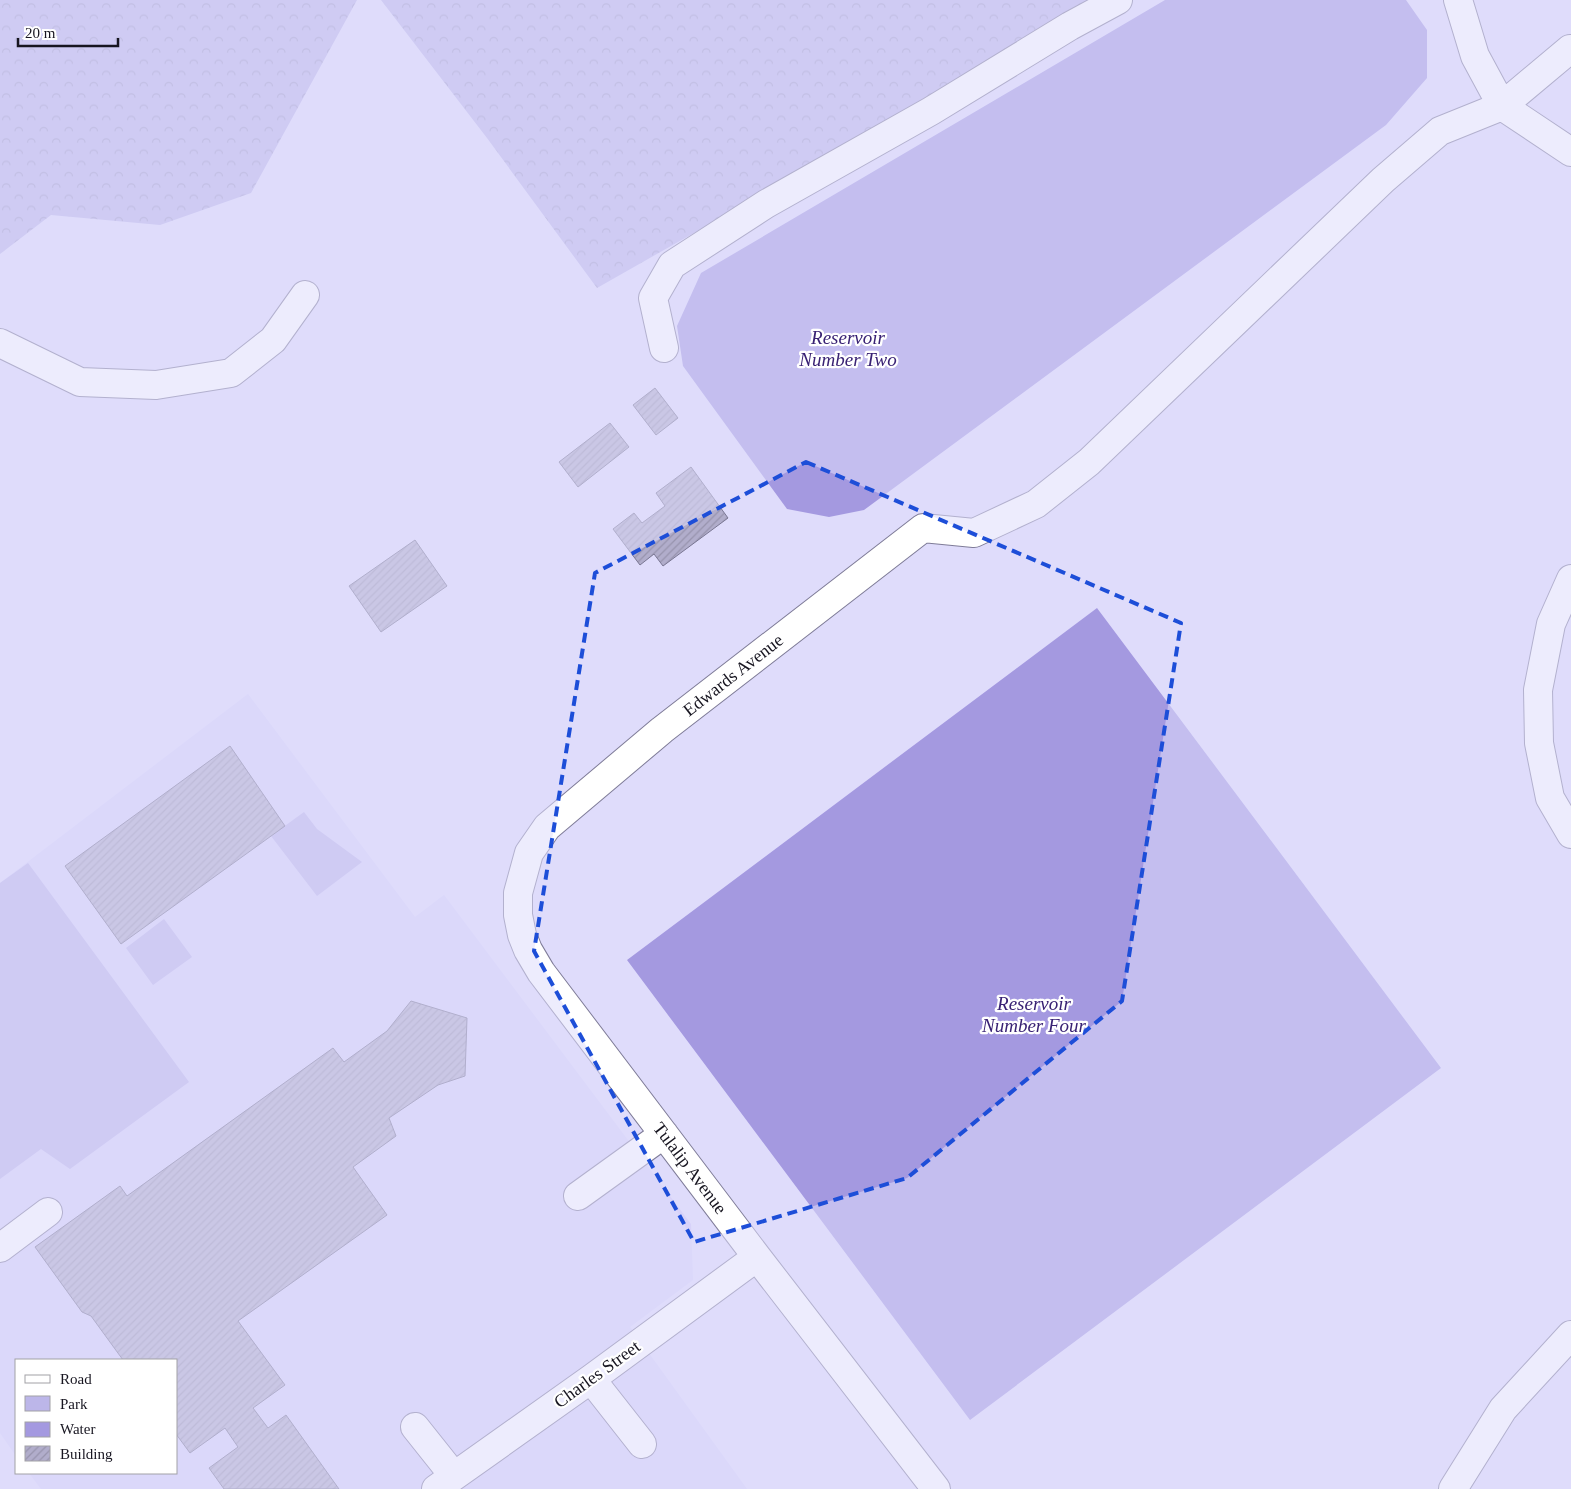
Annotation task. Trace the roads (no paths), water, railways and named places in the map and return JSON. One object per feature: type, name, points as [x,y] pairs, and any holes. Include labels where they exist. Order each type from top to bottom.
[{"type":"street","points":[[664,348],[653,298],[672,266],[766,204],[931,111],[1070,26],[1118,0]]},
{"type":"street","points":[[1458,0],[1475,56],[1502,106],[1571,152]]},
{"type":"street","points":[[1502,106],[1570,49]]},
{"type":"street","name":"Edwards Avenue","points":[[547,826],[662,730],[923,528],[974,533],[1036,504],[1089,462],[1383,180],[1440,131],[1502,106]]},
{"type":"street","points":[[0,343],[80,382],[156,385],[231,373],[273,340],[305,295]]},
{"type":"street","points":[[1571,579],[1551,624],[1538,690],[1539,743],[1550,798],[1571,834]]},
{"type":"street","name":"Tulalip Avenue","points":[[547,826],[529,852],[518,893],[518,915],[522,935],[528,950],[541,972],[936,1489]]},
{"type":"street","points":[[578,1196],[664,1134]]},
{"type":"street","points":[[0,1248],[48,1212]]},
{"type":"street","name":"Charles Street","points":[[445,1482],[591,1379],[757,1257]]},
{"type":"street","points":[[1453,1489],[1503,1409],[1571,1335]]},
{"type":"street","points":[[591,1379],[642,1444]]},
{"type":"street","points":[[415,1427],[445,1482]]},
{"type":"water","name":"Reservoir Number Two","points":[[1165,0],[1406,0],[1427,30],[1427,78],[1386,125],[864,510],[829,517],[787,509],[683,366],[677,326],[701,273]]},
{"type":"water","name":"Reservoir Number Four","points":[[1097,608],[1441,1068],[970,1420],[627,960]]}]
